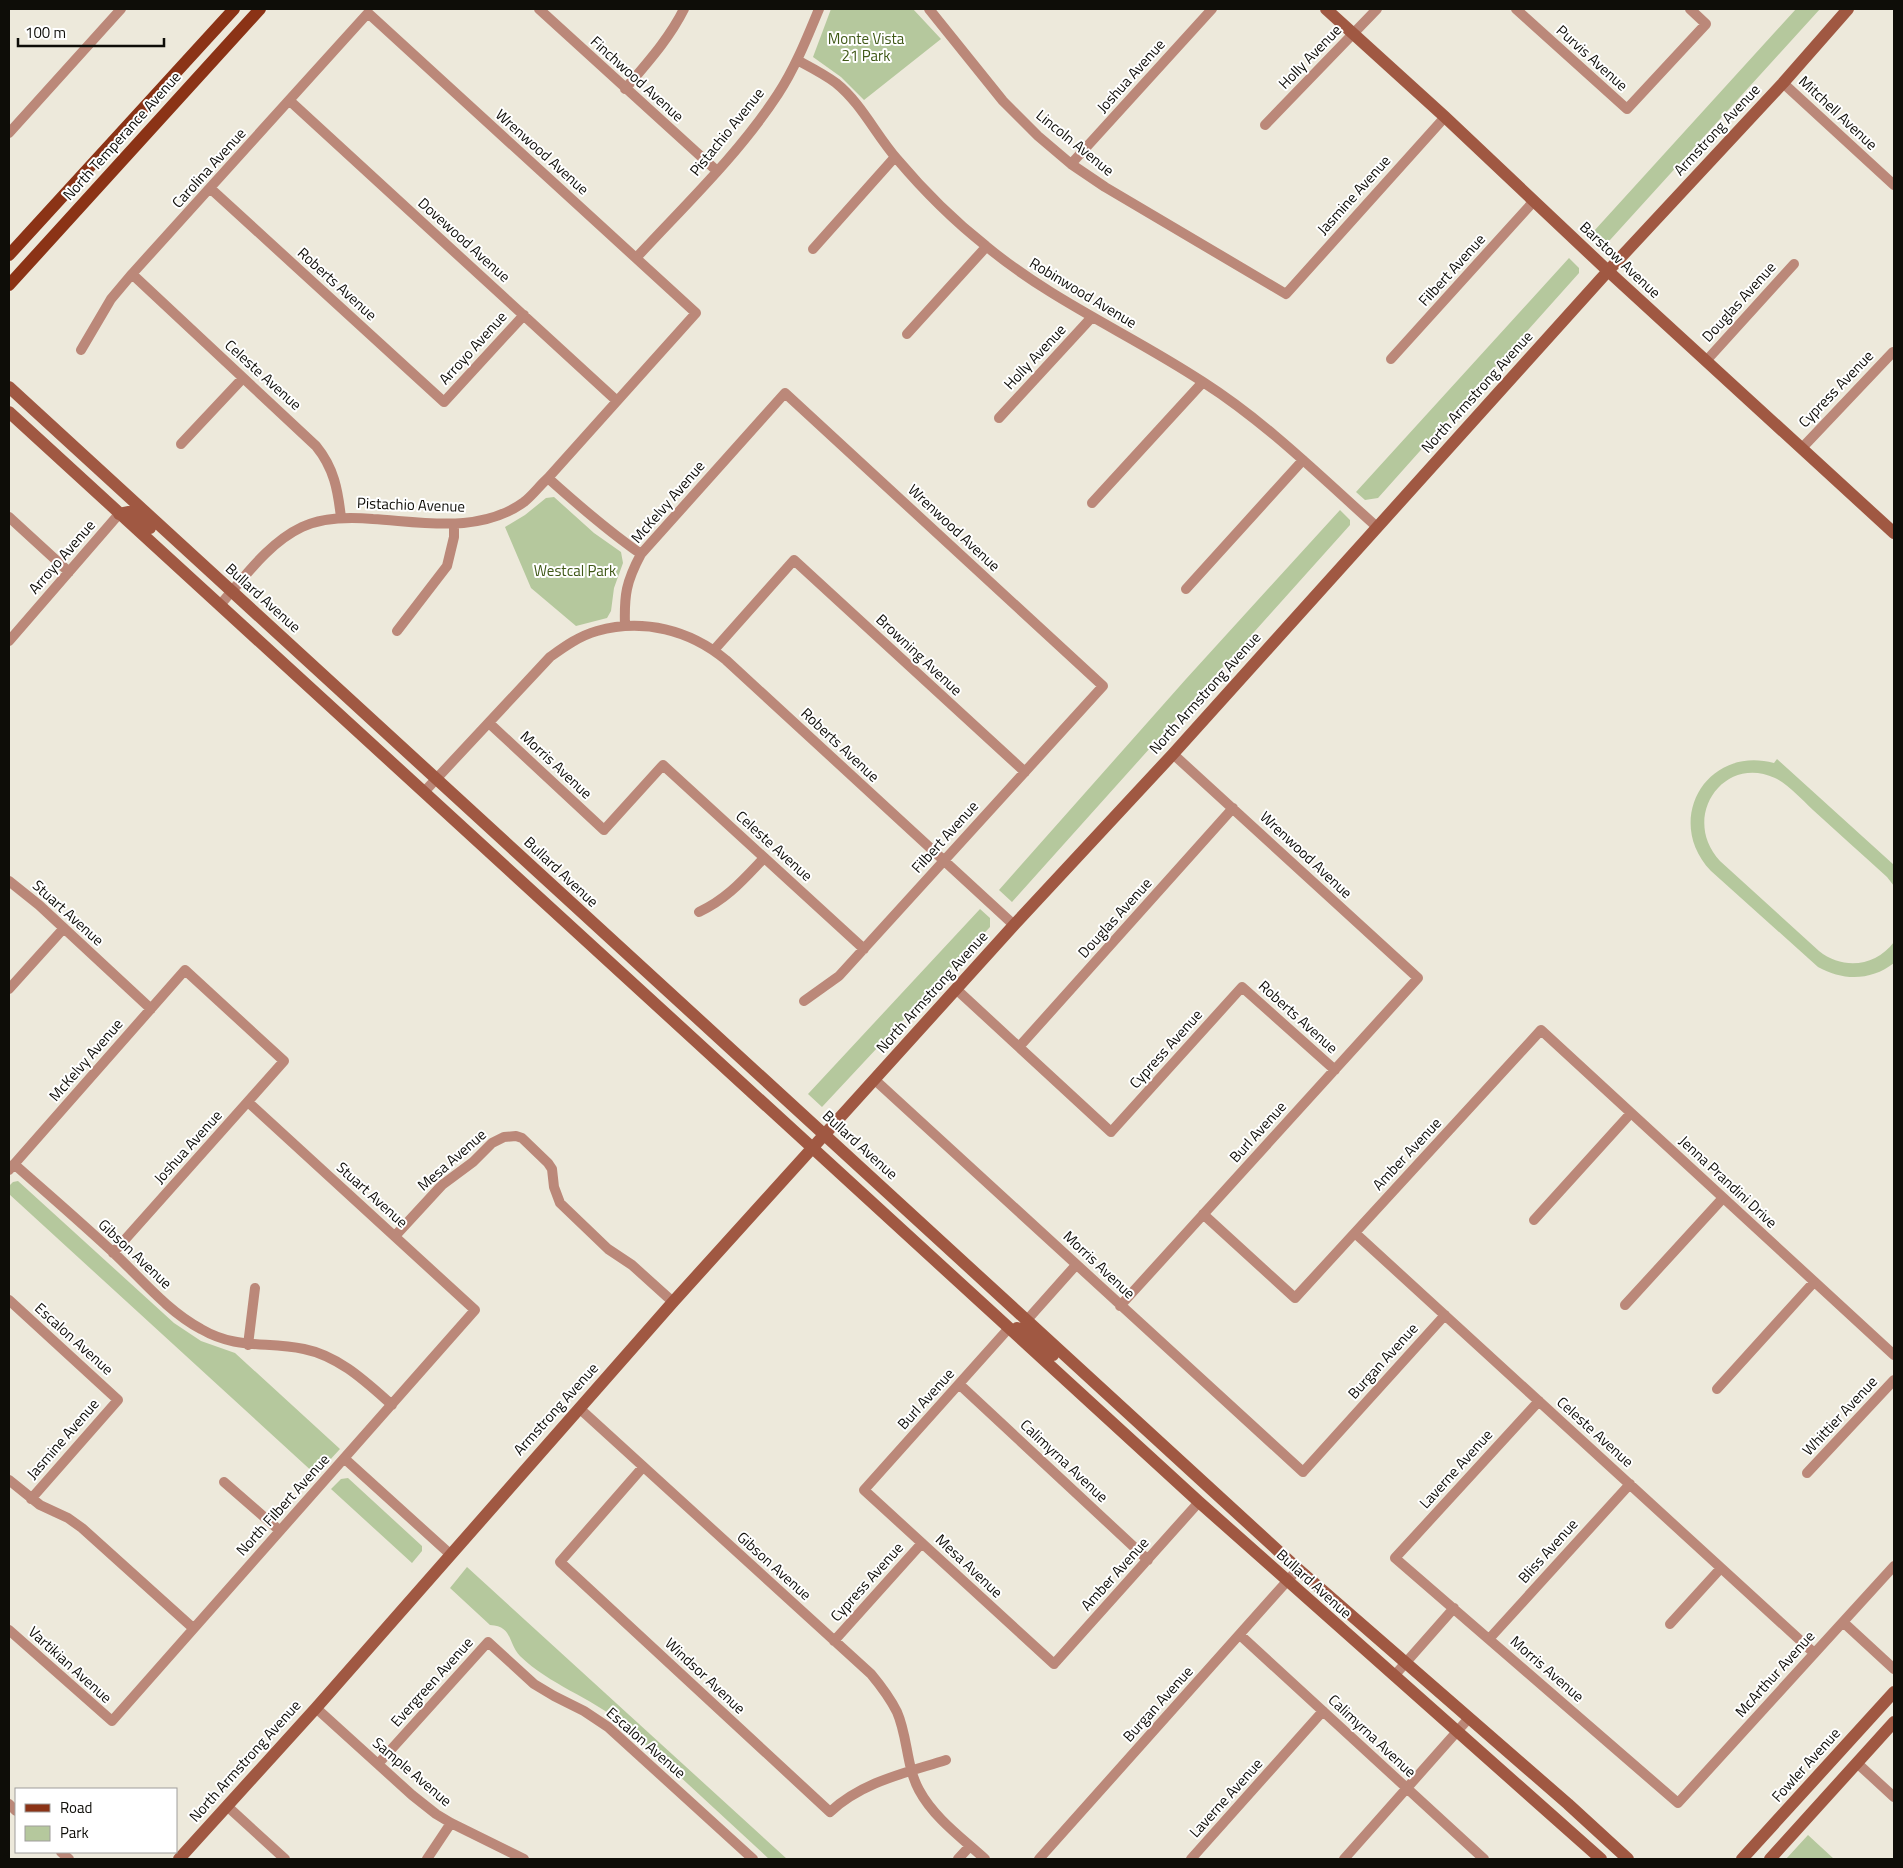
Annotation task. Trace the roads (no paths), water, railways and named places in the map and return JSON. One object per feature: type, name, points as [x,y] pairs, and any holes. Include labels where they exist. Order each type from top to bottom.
[{"type":"main road","name":"North Temperance Avenue","points":[[9,255],[234,9]]},
{"type":"main road","name":"North Temperance Avenue","points":[[9,285],[260,9]]},
{"type":"main road","name":"Barstow Avenue","points":[[1326,9],[1894,533]]},
{"type":"main road","name":"Armstrong Avenue","points":[[1608,271],[1783,83],[1848,9]]},
{"type":"main road","name":"North Armstrong Avenue","points":[[825,1135],[1014,925],[1173,754],[1608,271]]},
{"type":"main road","name":"Bullard Avenue","points":[[9,387],[1298,1569],[1628,1859]]},
{"type":"main road","name":"Bullard Avenue","points":[[9,412],[1287,1582],[1601,1859]]},
{"type":"main road","points":[[119,514],[129,512],[160,537],[178,543]]},
{"type":"main road","name":"Armstrong Avenue","points":[[316,1708],[578,1408],[825,1135]]},
{"type":"main road","name":"Bullard Avenue","points":[[1009,1328],[1024,1330],[1060,1360],[1092,1380]]},
{"type":"main road","name":"Fowler Avenue","points":[[1742,1859],[1894,1692]]},
{"type":"main road","name":"North Armstrong Avenue","points":[[179,1859],[316,1708]]},
{"type":"main road","points":[[1770,1859],[1894,1722]]},
{"type":"street","points":[[9,133],[121,9]]},
{"type":"street","name":"Finchwood Avenue","points":[[539,9],[717,171]]},
{"type":"street","points":[[625,89],[657,52],[677,24],[684,9]]},
{"type":"street","name":"Pistachio Avenue","points":[[636,258],[717,171],[757,124],[797,60],[819,9]]},
{"type":"street","name":"Lincoln Avenue","points":[[929,9],[1003,101],[1038,136],[1071,164],[1106,187],[1286,294]]},
{"type":"street","name":"Joshua Avenue","points":[[1071,164],[1212,9]]},
{"type":"street","name":"Holly Avenue","points":[[1265,125],[1377,9]]},
{"type":"street","name":"Purvis Avenue","points":[[1516,9],[1627,110],[1706,24],[1690,9]]},
{"type":"street","name":"Carolina Avenue","points":[[81,350],[111,299],[132,274],[368,13]]},
{"type":"street","name":"Wrenwood Avenue","points":[[368,13],[696,313]]},
{"type":"street","name":"Robinwood Avenue","points":[[797,60],[836,84],[854,101],[895,157],[950,216],[986,247],[1051,293],[1203,382],[1241,409],[1303,460],[1377,527]]},
{"type":"street","name":"Mitchell Avenue","points":[[1783,83],[1894,185]]},
{"type":"street","name":"Dovewood Avenue","points":[[290,101],[617,401]]},
{"type":"street","name":"Jasmine Avenue","points":[[1286,294],[1445,117]]},
{"type":"street","points":[[813,249],[895,157]]},
{"type":"street","name":"Roberts Avenue","points":[[210,189],[444,402]]},
{"type":"street","name":"Filbert Avenue","points":[[1392,359],[1534,201]]},
{"type":"street","points":[[906,334],[986,247]]},
{"type":"street","name":"Douglas Avenue","points":[[1706,361],[1794,264]]},
{"type":"street","name":"Celeste Avenue","points":[[132,274],[305,434],[326,458],[337,484],[341,518]]},
{"type":"street","name":"Pistachio Avenue","points":[[220,605],[271,548],[285,537],[303,527],[341,518],[454,524],[480,521],[502,514],[524,501],[548,478],[696,313]]},
{"type":"street","name":"Arroyo Avenue","points":[[444,402],[524,315]]},
{"type":"street","name":"Holly Avenue","points":[[999,418],[1092,317]]},
{"type":"street","name":"Cypress Avenue","points":[[1802,448],[1893,352]]},
{"type":"street","points":[[181,444],[243,378]]},
{"type":"street","points":[[1092,503],[1203,382]]},
{"type":"street","name":"Wrenwood Avenue","points":[[785,393],[1103,686]]},
{"type":"street","name":"McKelvy Avenue","points":[[625,626],[624,600],[630,575],[641,554],[785,393]]},
{"type":"street","points":[[1186,588],[1303,460]]},
{"type":"street","points":[[548,478],[591,517],[641,554]]},
{"type":"street","name":"Arroyo Avenue","points":[[9,642],[119,514]]},
{"type":"street","points":[[9,517],[69,572]]},
{"type":"street","points":[[397,631],[447,566],[454,537],[454,524]]},
{"type":"street","name":"Browning Avenue","points":[[714,650],[794,560],[1024,772]]},
{"type":"street","points":[[424,792],[550,657],[574,641],[596,631],[625,626]]},
{"type":"street","name":"Roberts Avenue","points":[[625,626],[650,627],[672,631],[695,639],[714,650],[1014,925]]},
{"type":"street","name":"Filbert Avenue","points":[[804,1001],[839,976],[1103,686]]},
{"type":"street","name":"Morris Avenue","points":[[489,723],[604,830],[663,764]]},
{"type":"street","name":"Wrenwood Avenue","points":[[1173,754],[1418,978]]},
{"type":"street","name":"Celeste Avenue","points":[[663,764],[864,948]]},
{"type":"street","name":"Douglas Avenue","points":[[1019,1048],[1233,808]]},
{"type":"street","points":[[699,912],[717,904],[735,889],[764,858]]},
{"type":"street","name":"Stuart Avenue","points":[[9,881],[64,928],[151,1009]]},
{"type":"street","points":[[9,989],[64,928]]},
{"type":"street","name":"McKelvy Avenue","points":[[11,1167],[185,970],[284,1061]]},
{"type":"street","name":"Burl Avenue","points":[[1120,1306],[1418,978]]},
{"type":"street","name":"Roberts Avenue","points":[[1242,987],[1335,1070]]},
{"type":"street","name":"Cypress Avenue","points":[[1019,1048],[1112,1132],[1242,987]]},
{"type":"street","points":[[956,989],[1019,1048]]},
{"type":"street","name":"Jenna Prandini Drive","points":[[1541,1030],[1894,1355]]},
{"type":"street","name":"Amber Avenue","points":[[1203,1214],[1295,1298],[1541,1030]]},
{"type":"street","name":"Joshua Avenue","points":[[113,1252],[284,1061]]},
{"type":"street","name":"Morris Avenue","points":[[875,1080],[1303,1472]]},
{"type":"street","name":"Stuart Avenue","points":[[248,1102],[476,1310]]},
{"type":"street","points":[[1534,1220],[1631,1113]]},
{"type":"street","name":"Mesa Avenue","points":[[395,1236],[442,1185],[473,1162],[492,1143],[504,1137],[516,1136],[522,1138],[548,1163],[552,1170],[554,1187],[560,1204],[608,1249],[632,1265],[673,1302]]},
{"type":"street","name":"Gibson Avenue","points":[[11,1167],[113,1252],[182,1318],[202,1330],[223,1339],[248,1345],[305,1349],[326,1356],[362,1379],[392,1405]]},
{"type":"street","points":[[1625,1305],[1723,1198]]},
{"type":"street","name":"Celeste Avenue","points":[[1355,1233],[1814,1653]]},
{"type":"street","points":[[1027,1320],[1076,1265]]},
{"type":"street","points":[[1718,1389],[1814,1282]]},
{"type":"street","points":[[248,1345],[255,1288]]},
{"type":"street","name":"Escalon Avenue","points":[[9,1300],[118,1400]]},
{"type":"street","name":"North Filbert Avenue","points":[[112,1721],[192,1628],[345,1459],[476,1310]]},
{"type":"street","name":"Burgan Avenue","points":[[1303,1472],[1445,1315]]},
{"type":"street","name":"Burl Avenue","points":[[864,1490],[1009,1328]]},
{"type":"street","name":"Whittier Avenue","points":[[1807,1473],[1894,1380]]},
{"type":"street","name":"Calimyrna Avenue","points":[[959,1384],[1148,1560]]},
{"type":"street","name":"Jasmine Avenue","points":[[31,1499],[118,1400]]},
{"type":"street","name":"Laverne Avenue","points":[[1396,1558],[1539,1401]]},
{"type":"street","name":"Gibson Avenue","points":[[578,1408],[871,1674],[886,1692],[897,1713],[912,1771],[926,1803],[985,1859]]},
{"type":"street","points":[[345,1459],[450,1554]]},
{"type":"street","name":"Windsor Avenue","points":[[643,1467],[560,1562],[830,1812],[856,1792],[873,1784],[912,1771]]},
{"type":"street","points":[[9,1480],[31,1499],[68,1518],[82,1528],[192,1628]]},
{"type":"street","points":[[224,1482],[279,1530]]},
{"type":"street","name":"Bliss Avenue","points":[[1489,1639],[1630,1484]]},
{"type":"street","name":"Mesa Avenue","points":[[864,1490],[1054,1664]]},
{"type":"street","name":"Amber Avenue","points":[[1054,1664],[1199,1502]]},
{"type":"street","name":"Cypress Avenue","points":[[834,1641],[922,1543]]},
{"type":"street","name":"Morris Avenue","points":[[1396,1558],[1678,1803]]},
{"type":"street","name":"McArthur Avenue","points":[[1678,1803],[1894,1566]]},
{"type":"street","points":[[1670,1624],[1721,1568]]},
{"type":"street","name":"Burgan Avenue","points":[[1039,1859],[1298,1569]]},
{"type":"street","points":[[1394,1676],[1454,1608]]},
{"type":"street","points":[[1843,1622],[1894,1669]]},
{"type":"street","name":"Vartikian Avenue","points":[[9,1630],[112,1721]]},
{"type":"street","name":"Calimyrna Avenue","points":[[1240,1635],[1484,1859]]},
{"type":"street","name":"Escalon Avenue","points":[[488,1642],[534,1684],[584,1711],[608,1727],[752,1859]]},
{"type":"street","name":"Evergreen Avenue","points":[[378,1764],[488,1642]]},
{"type":"street","name":"Sample Avenue","points":[[316,1708],[420,1802],[451,1823],[524,1859]]},
{"type":"street","name":"Laverne Avenue","points":[[1192,1859],[1323,1711]]},
{"type":"street","points":[[1344,1859],[1469,1718]]},
{"type":"street","points":[[912,1771],[946,1760]]},
{"type":"street","points":[[1857,1763],[1894,1797]]},
{"type":"street","points":[[227,1806],[285,1859]]},
{"type":"street","points":[[427,1859],[434,1852],[451,1823]]},
{"type":"street","points":[[958,1859],[970,1846]]},
{"type":"park label","name":"Monte Vista 21 Park","points":[[866,48]]},
{"type":"park label","name":"Westcal Park","points":[[575,571]]}]
